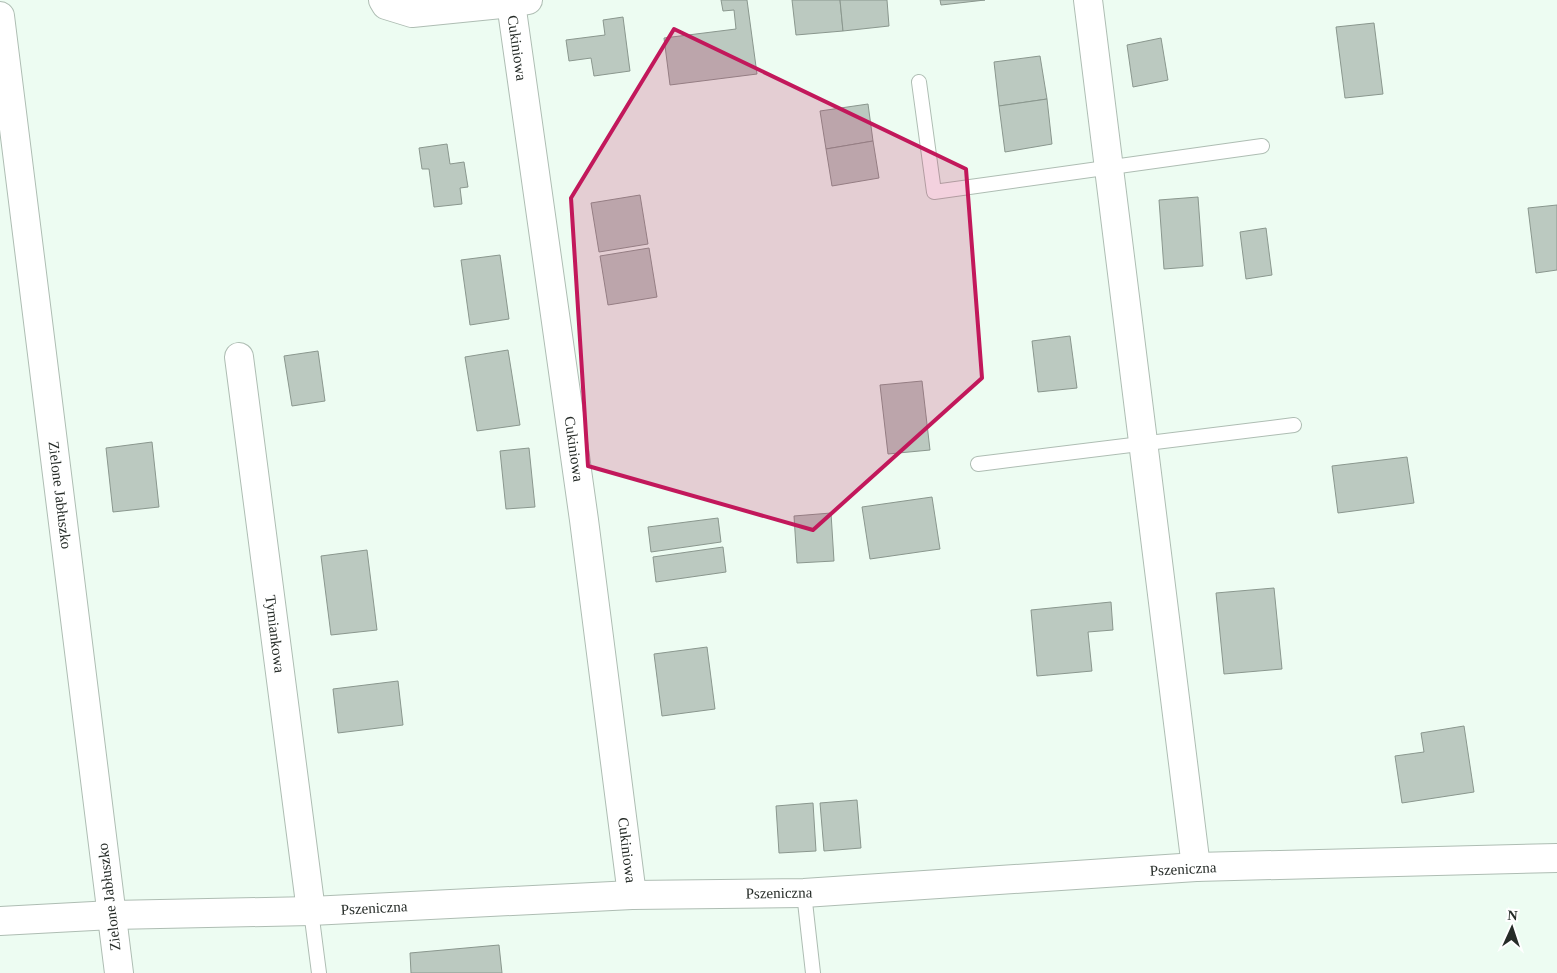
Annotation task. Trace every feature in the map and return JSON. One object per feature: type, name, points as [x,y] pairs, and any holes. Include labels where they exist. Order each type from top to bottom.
[{"type":"street","points":[[383,0],[386,5],[412,13],[520,2]]},
{"type":"street","points":[[1088,0],[1196,867]]},
{"type":"street","name":"Cukiniowa","points":[[520,2],[632,895]]},
{"type":"street","name":"Zielone Jabłuszko","points":[[0,16],[118,973]]},
{"type":"street","name":"Tymiankowa","points":[[239,357],[311,912]]},
{"type":"street","name":"Pszeniczna","points":[[0,921],[112,915],[311,912],[632,895],[804,893],[1196,867],[1557,858]]},
{"type":"lane","points":[[919,82],[934,192],[1262,146]]},
{"type":"lane","points":[[978,464],[1294,426]]},
{"type":"lane","points":[[804,893],[813,973]]},
{"type":"lane","points":[[311,912],[319,973]]},
{"type":"highlighted area","points":[[674,29],[966,169],[982,378],[813,530],[588,466],[571,198]]},
{"type":"building","points":[[721,0],[747,0],[757,74],[670,85],[664,38],[736,29],[734,10],[723,11]]},
{"type":"building","points":[[792,0],[840,0],[843,31],[796,35]]},
{"type":"building","points":[[840,0],[887,0],[889,26],[843,31]]},
{"type":"building","points":[[940,0],[985,0],[941,5]]},
{"type":"building","points":[[623,17],[630,71],[594,76],[591,58],[569,61],[566,40],[605,35],[603,20]]},
{"type":"building","points":[[1374,23],[1383,94],[1345,98],[1336,27]]},
{"type":"building","points":[[1161,38],[1168,80],[1133,87],[1127,45]]},
{"type":"building","points":[[1040,56],[1047,99],[999,106],[994,62]]},
{"type":"building","points":[[1047,99],[1052,144],[1005,152],[999,106]]},
{"type":"building","points":[[868,104],[873,141],[826,149],[820,111]]},
{"type":"building","points":[[873,141],[879,178],[832,186],[826,149]]},
{"type":"building","points":[[447,144],[450,164],[464,162],[468,187],[460,188],[462,204],[434,207],[429,169],[422,169],[419,148]]},
{"type":"building","points":[[640,195],[648,244],[599,252],[591,203]]},
{"type":"building","points":[[1198,197],[1203,266],[1164,269],[1159,200]]},
{"type":"building","points":[[1557,205],[1557,270],[1536,273],[1528,208]]},
{"type":"building","points":[[1266,228],[1272,275],[1246,279],[1240,232]]},
{"type":"building","points":[[649,248],[657,297],[608,305],[600,256]]},
{"type":"building","points":[[500,255],[509,319],[470,325],[461,260]]},
{"type":"building","points":[[1070,336],[1077,388],[1038,392],[1032,341]]},
{"type":"building","points":[[508,350],[520,425],[477,431],[465,357]]},
{"type":"building","points":[[318,351],[325,401],[292,406],[284,356]]},
{"type":"building","points":[[922,381],[930,450],[888,454],[880,385]]},
{"type":"building","points":[[152,442],[159,507],[113,512],[106,448]]},
{"type":"building","points":[[529,448],[535,507],[506,509],[500,451]]},
{"type":"building","points":[[1407,457],[1414,503],[1338,513],[1332,466]]},
{"type":"building","points":[[932,497],[940,549],[870,559],[862,507]]},
{"type":"building","points":[[831,513],[834,561],[797,563],[794,516]]},
{"type":"building","points":[[718,518],[721,542],[651,552],[648,527]]},
{"type":"building","points":[[723,547],[726,572],[656,582],[653,557]]},
{"type":"building","points":[[367,550],[377,630],[331,635],[321,556]]},
{"type":"building","points":[[1274,588],[1282,669],[1224,674],[1216,593]]},
{"type":"building","points":[[1111,602],[1113,630],[1088,632],[1092,671],[1037,676],[1031,610]]},
{"type":"building","points":[[707,647],[715,709],[662,716],[654,654]]},
{"type":"building","points":[[398,681],[403,725],[338,733],[333,689]]},
{"type":"building","points":[[1464,726],[1474,792],[1402,803],[1395,756],[1424,752],[1421,733]]},
{"type":"building","points":[[857,800],[861,848],[824,851],[820,803]]},
{"type":"building","points":[[813,803],[816,851],[779,853],[776,806]]},
{"type":"building","points":[[499,945],[502,973],[411,973],[410,953]]}]
